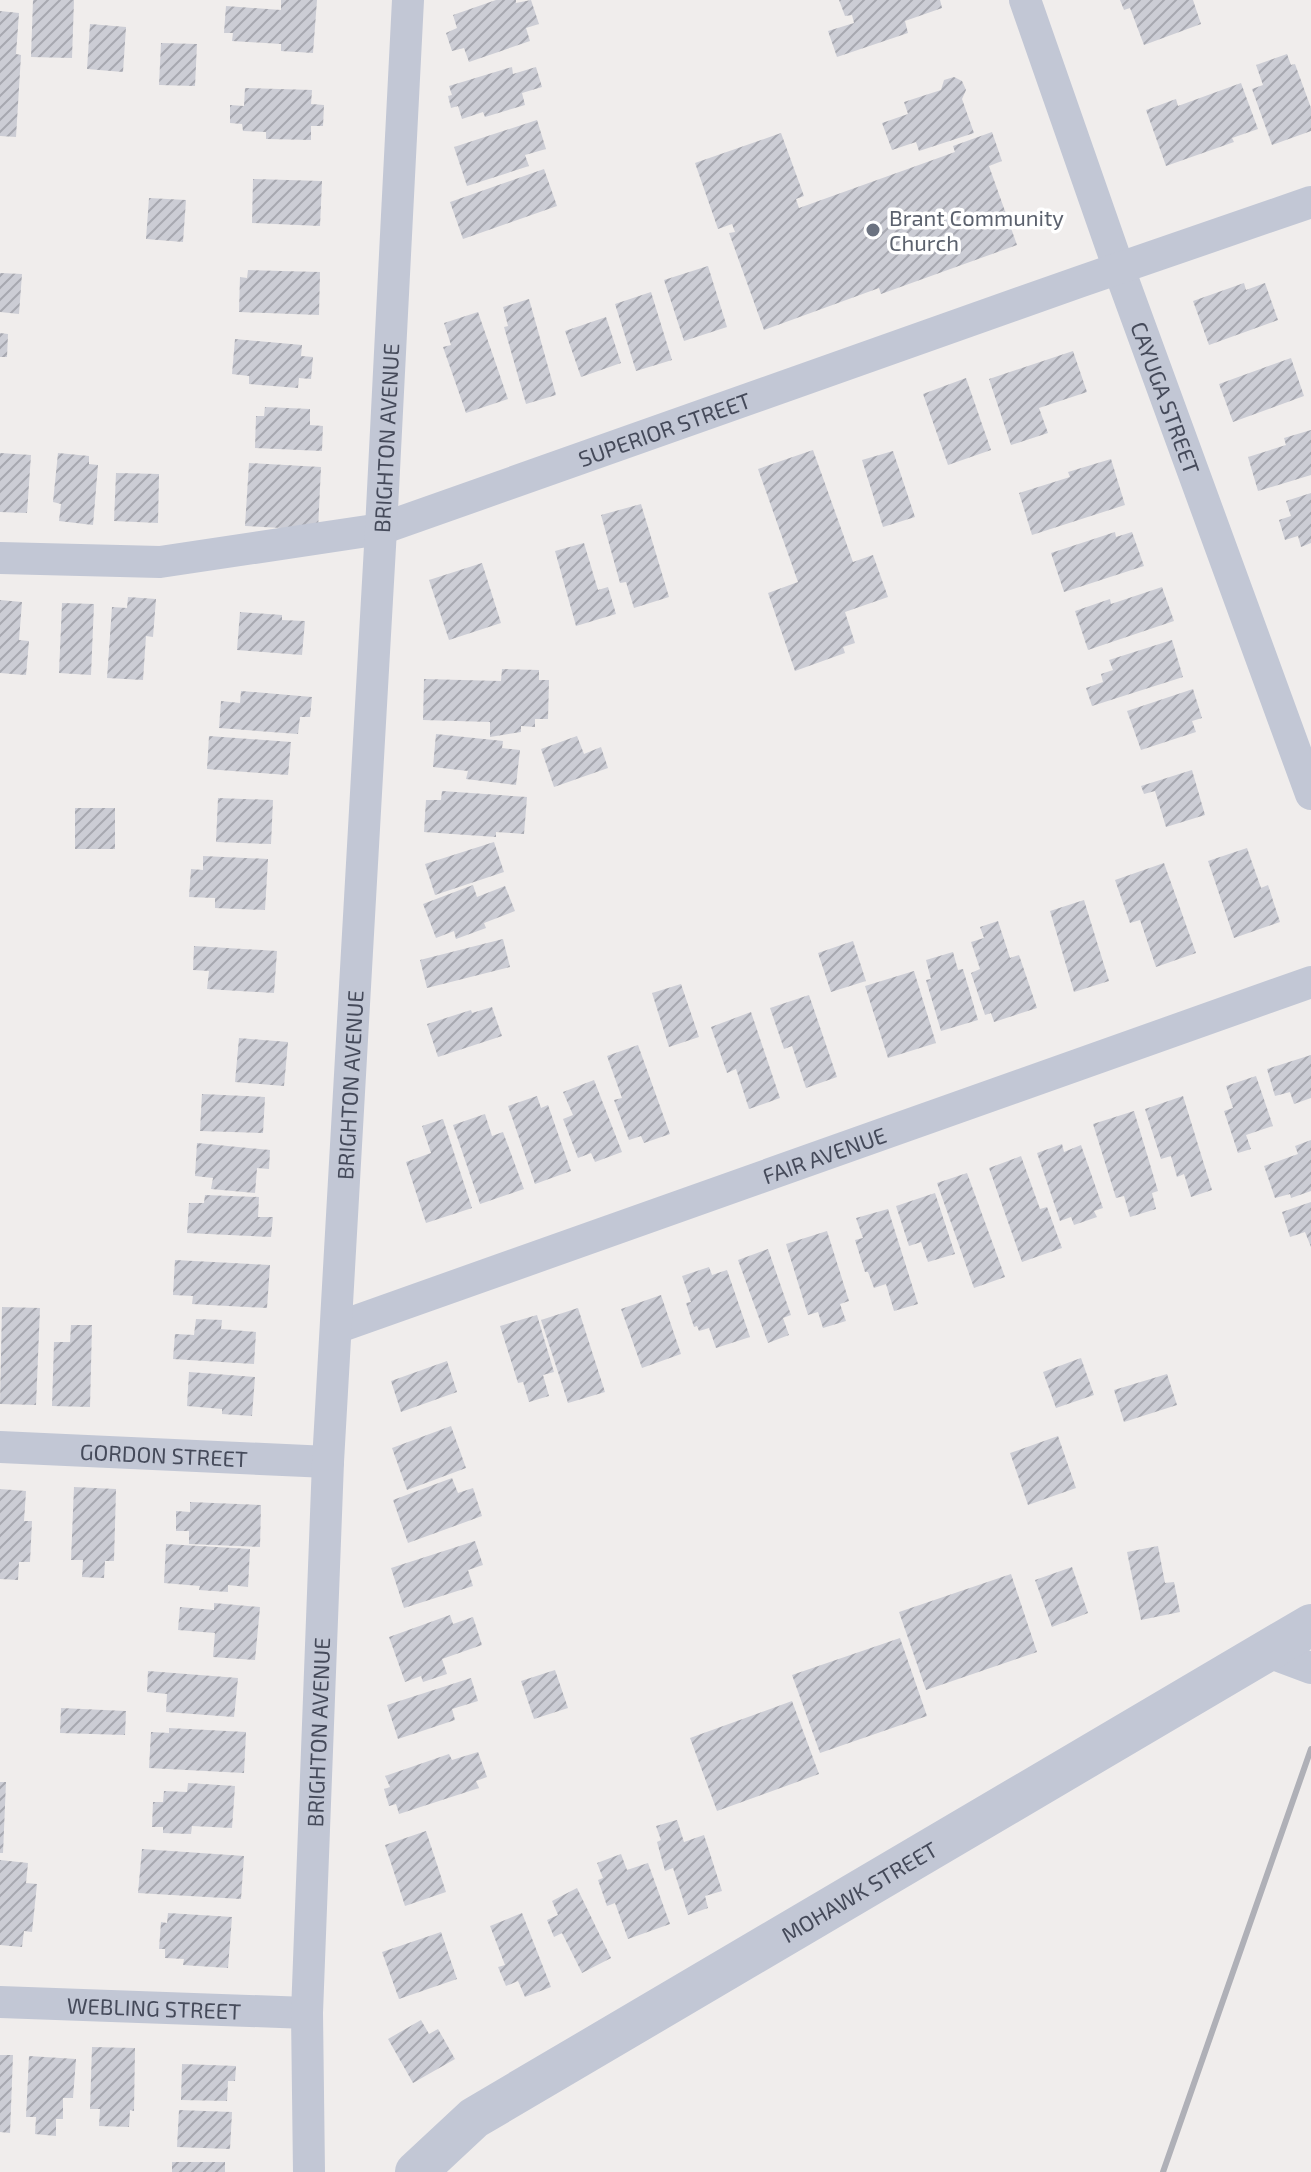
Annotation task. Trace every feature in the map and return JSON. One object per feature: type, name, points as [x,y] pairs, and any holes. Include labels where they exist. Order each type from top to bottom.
[{"type":"street","name":"BRIGHTON AVENUE","points":[[309,2172],[307,2013],[328,1462],[408,0]]},
{"type":"street","name":"CAYUGA STREET","points":[[1025,0],[1119,269],[1311,794]]},
{"type":"street","name":"SUPERIOR STREET","points":[[0,558],[160,562],[381,529],[1311,202]]},
{"type":"street","name":"FAIR AVENUE","points":[[336,1328],[1311,982]]},
{"type":"street","name":"GORDON STREET","points":[[0,1447],[328,1462]]},
{"type":"street","name":"MOHAWK STREET","points":[[416,2172],[474,2118],[1311,1625]]},
{"type":"street","points":[[1268,1652],[1311,1668]]},
{"type":"street","name":"WEBLING STREET","points":[[0,2002],[307,2013]]},
{"type":"building","points":[[33,0],[74,0],[72,58],[31,57]]},
{"type":"building","points":[[281,0],[317,0],[313,53],[281,51],[281,44],[232,41],[233,33],[224,33],[226,6],[281,10]]},
{"type":"building","points":[[496,0],[516,0],[516,3],[531,0],[539,24],[526,28],[530,41],[469,62],[464,48],[452,51],[446,33],[457,28],[453,15]]},
{"type":"building","points":[[839,0],[940,0],[942,8],[905,21],[908,33],[837,57],[828,31],[854,23],[852,15],[845,16]]},
{"type":"building","points":[[1120,0],[1193,0],[1201,24],[1144,45],[1130,8],[1124,10]]},
{"type":"building","points":[[0,11],[19,13],[16,54],[21,55],[16,137],[0,136]]},
{"type":"building","points":[[90,24],[126,27],[123,72],[87,69]]},
{"type":"building","points":[[161,43],[197,44],[195,86],[159,85]]},
{"type":"building","points":[[1287,54],[1291,65],[1295,64],[1311,108],[1311,131],[1272,145],[1252,89],[1263,85],[1256,65]]},
{"type":"building","points":[[512,67],[513,74],[536,67],[542,87],[522,93],[525,105],[485,117],[483,112],[462,119],[458,106],[451,108],[449,86]]},
{"type":"building","points":[[954,77],[962,81],[966,90],[962,99],[974,133],[919,151],[916,142],[892,150],[882,123],[908,114],[904,102],[941,90],[944,80]]},
{"type":"building","points":[[1241,83],[1258,129],[1232,138],[1234,142],[1166,166],[1146,110],[1176,99],[1178,106]]},
{"type":"building","points":[[245,88],[312,90],[311,104],[324,105],[323,126],[311,126],[311,140],[266,139],[266,132],[243,131],[242,124],[230,123],[230,105],[244,106]]},
{"type":"building","points":[[537,120],[546,149],[525,155],[529,166],[467,186],[454,147]]},
{"type":"building","name":"Brant Community Church","points":[[992,132],[1002,161],[989,166],[1017,245],[881,294],[879,288],[764,330],[729,233],[735,232],[732,224],[718,229],[695,163],[781,133],[804,196],[796,199],[799,208],[955,152],[953,146]]},
{"type":"building","points":[[544,169],[557,206],[463,239],[450,202]]},
{"type":"building","points":[[253,179],[322,181],[320,226],[252,223]]},
{"type":"building","points":[[149,198],[186,200],[183,242],[146,239]]},
{"type":"building","points":[[708,266],[727,327],[684,341],[664,280]]},
{"type":"building","points":[[248,270],[320,272],[319,315],[239,312],[240,277],[247,278]]},
{"type":"building","points":[[0,273],[22,274],[19,314],[0,312]]},
{"type":"building","points":[[1244,283],[1246,290],[1265,283],[1278,320],[1209,345],[1193,301]]},
{"type":"building","points":[[651,292],[672,360],[636,371],[615,304]]},
{"type":"building","points":[[529,299],[556,395],[526,404],[504,327],[508,326],[503,307]]},
{"type":"building","points":[[478,312],[508,399],[466,413],[443,347],[451,345],[444,323]]},
{"type":"building","points":[[606,317],[621,363],[581,377],[565,331]]},
{"type":"building","points":[[0,333],[8,334],[7,357],[0,357]]},
{"type":"building","points":[[235,339],[302,345],[301,356],[313,357],[311,379],[299,378],[298,388],[249,384],[249,376],[232,374]]},
{"type":"building","points":[[1073,351],[1087,392],[1039,408],[1048,433],[1011,445],[989,379]]},
{"type":"building","points":[[1291,358],[1304,396],[1233,422],[1219,384]]},
{"type":"building","points":[[966,378],[991,450],[948,465],[923,394]]},
{"type":"building","points":[[265,407],[310,409],[310,425],[323,426],[322,451],[255,448],[256,416],[264,416]]},
{"type":"building","points":[[1311,430],[1311,475],[1258,491],[1248,457],[1286,445],[1284,438]]},
{"type":"building","points":[[813,450],[853,562],[873,555],[888,597],[845,612],[855,643],[843,647],[845,653],[795,671],[768,593],[798,582],[758,469]]},
{"type":"building","points":[[893,451],[915,517],[883,527],[862,460]]},
{"type":"building","points":[[0,453],[31,455],[27,513],[0,512]]},
{"type":"building","points":[[58,453],[89,456],[89,464],[98,465],[93,525],[59,521],[61,504],[53,502]]},
{"type":"building","points":[[1111,459],[1125,505],[1032,535],[1019,493],[1070,477],[1068,472]]},
{"type":"building","points":[[249,463],[321,467],[318,530],[245,526]]},
{"type":"building","points":[[116,473],[159,474],[158,523],[114,521]]},
{"type":"building","points":[[1311,493],[1311,543],[1301,547],[1298,536],[1285,540],[1279,520],[1291,516],[1286,501]]},
{"type":"building","points":[[641,504],[669,597],[634,608],[626,582],[620,583],[601,515]]},
{"type":"building","points":[[1115,532],[1116,537],[1132,532],[1144,566],[1064,592],[1051,553]]},
{"type":"building","points":[[584,543],[598,590],[608,587],[616,614],[576,626],[555,551]]},
{"type":"building","points":[[482,563],[501,623],[449,640],[429,580]]},
{"type":"building","points":[[1162,587],[1174,621],[1088,650],[1075,611],[1110,599],[1111,604]]},
{"type":"building","points":[[128,597],[156,599],[153,637],[146,636],[143,680],[107,678],[112,607],[127,608]]},
{"type":"building","points":[[0,600],[22,602],[19,640],[29,641],[26,675],[0,673]]},
{"type":"building","points":[[62,603],[94,604],[91,675],[59,673]]},
{"type":"building","points":[[240,612],[282,615],[282,620],[305,621],[302,655],[237,650]]},
{"type":"building","points":[[1172,640],[1183,677],[1092,706],[1086,688],[1103,682],[1101,674],[1113,670],[1109,660]]},
{"type":"building","points":[[502,669],[539,670],[539,680],[549,680],[548,719],[535,719],[535,727],[521,726],[521,732],[490,737],[490,722],[423,720],[424,679],[501,681]]},
{"type":"building","points":[[1193,689],[1202,718],[1192,721],[1196,732],[1141,750],[1127,711]]},
{"type":"building","points":[[241,691],[312,697],[310,717],[300,717],[298,734],[219,728],[221,701],[240,703]]},
{"type":"building","points":[[436,734],[503,741],[502,748],[520,750],[516,785],[466,779],[468,771],[433,767]]},
{"type":"building","points":[[209,736],[291,742],[288,775],[207,769]]},
{"type":"building","points":[[577,736],[584,754],[601,747],[608,768],[554,787],[541,749]]},
{"type":"building","points":[[1192,770],[1205,815],[1166,827],[1155,791],[1144,794],[1141,786]]},
{"type":"building","points":[[442,791],[527,797],[524,834],[496,832],[496,837],[424,832],[426,800],[441,800]]},
{"type":"building","points":[[218,798],[273,800],[271,844],[216,842]]},
{"type":"building","points":[[75,808],[115,808],[115,849],[75,849]]},
{"type":"building","points":[[494,842],[504,872],[435,895],[425,864]]},
{"type":"building","points":[[1247,848],[1261,888],[1268,885],[1280,922],[1234,938],[1208,861]]},
{"type":"building","points":[[203,856],[268,859],[265,910],[215,908],[215,898],[189,897],[191,869],[203,870]]},
{"type":"building","points":[[1164,863],[1196,953],[1156,967],[1140,920],[1130,923],[1115,880]]},
{"type":"building","points":[[473,885],[477,897],[505,886],[515,911],[484,923],[486,928],[456,939],[454,931],[436,938],[423,904]]},
{"type":"building","points":[[1084,900],[1109,981],[1074,992],[1050,911]]},
{"type":"building","points":[[998,921],[1010,958],[1019,955],[1037,1008],[994,1022],[991,1013],[985,1015],[971,973],[980,969],[971,942],[984,938],[980,927]]},
{"type":"building","points":[[503,939],[510,967],[427,988],[420,960]]},
{"type":"building","points":[[853,941],[866,981],[831,992],[818,953]]},
{"type":"building","points":[[194,946],[277,951],[274,993],[207,989],[209,971],[193,970]]},
{"type":"building","points":[[953,952],[958,970],[963,969],[978,1020],[941,1031],[926,980],[931,979],[926,960]]},
{"type":"building","points":[[914,971],[936,1043],[888,1058],[865,986]]},
{"type":"building","points":[[681,984],[699,1037],[669,1047],[652,993]]},
{"type":"building","points":[[809,995],[837,1077],[806,1088],[792,1046],[784,1049],[770,1008]]},
{"type":"building","points":[[492,1007],[502,1036],[438,1057],[427,1024],[471,1010],[472,1013]]},
{"type":"building","points":[[751,1012],[780,1098],[749,1109],[736,1069],[727,1073],[711,1027]]},
{"type":"building","points":[[239,1038],[288,1042],[284,1086],[235,1082]]},
{"type":"building","points":[[638,1045],[670,1134],[644,1143],[641,1136],[629,1140],[614,1100],[622,1098],[607,1056]]},
{"type":"building","points":[[1311,1055],[1311,1098],[1294,1104],[1290,1092],[1275,1096],[1267,1069]]},
{"type":"building","points":[[1256,1076],[1273,1126],[1246,1135],[1251,1149],[1238,1153],[1224,1111],[1233,1108],[1226,1086]]},
{"type":"building","points":[[594,1080],[622,1152],[595,1162],[591,1153],[578,1158],[563,1119],[573,1115],[563,1092]]},
{"type":"building","points":[[202,1094],[265,1097],[263,1133],[200,1131]]},
{"type":"building","points":[[537,1096],[541,1108],[548,1105],[571,1171],[535,1184],[508,1106]]},
{"type":"building","points":[[1183,1096],[1212,1190],[1191,1197],[1184,1174],[1177,1177],[1171,1156],[1161,1159],[1145,1109]]},
{"type":"building","points":[[1134,1111],[1158,1191],[1152,1193],[1156,1209],[1130,1217],[1124,1196],[1116,1198],[1093,1124]]},
{"type":"building","points":[[485,1114],[492,1136],[503,1132],[524,1189],[480,1204],[453,1125]]},
{"type":"building","points":[[443,1119],[472,1208],[426,1223],[406,1162],[431,1153],[422,1126]]},
{"type":"building","points":[[1311,1140],[1311,1191],[1291,1198],[1290,1194],[1275,1198],[1264,1166],[1298,1154],[1295,1146]]},
{"type":"building","points":[[197,1143],[270,1150],[269,1169],[257,1168],[255,1193],[211,1189],[213,1178],[195,1176]]},
{"type":"building","points":[[1062,1144],[1064,1152],[1081,1145],[1103,1208],[1094,1211],[1097,1217],[1074,1225],[1071,1217],[1060,1221],[1037,1153]]},
{"type":"building","points":[[1021,1156],[1040,1209],[1047,1207],[1062,1248],[1022,1262],[989,1168]]},
{"type":"building","points":[[967,1173],[1005,1277],[974,1288],[937,1183]]},
{"type":"building","points":[[935,1193],[955,1254],[928,1262],[921,1242],[909,1246],[896,1206]]},
{"type":"building","points":[[205,1195],[259,1197],[258,1217],[273,1217],[271,1237],[187,1233],[189,1203],[204,1203]]},
{"type":"building","points":[[1311,1202],[1311,1247],[1305,1232],[1290,1237],[1282,1212]]},
{"type":"building","points":[[888,1209],[918,1304],[894,1311],[886,1284],[874,1288],[868,1272],[865,1272],[855,1240],[863,1238],[856,1218]]},
{"type":"building","points":[[827,1231],[849,1301],[840,1304],[846,1321],[823,1328],[818,1312],[808,1315],[786,1244]]},
{"type":"building","points":[[768,1249],[791,1315],[783,1318],[789,1335],[768,1343],[738,1260]]},
{"type":"building","points":[[175,1260],[270,1265],[267,1308],[192,1304],[193,1296],[173,1295]]},
{"type":"building","points":[[709,1267],[712,1275],[727,1270],[750,1337],[716,1348],[709,1328],[699,1331],[697,1326],[694,1327],[686,1303],[691,1302],[682,1276]]},
{"type":"building","points":[[661,1295],[681,1354],[642,1368],[621,1309]]},
{"type":"building","points":[[2,1307],[40,1308],[36,1405],[0,1404]]},
{"type":"building","points":[[578,1308],[605,1392],[568,1403],[541,1320]]},
{"type":"building","points":[[537,1315],[554,1372],[543,1375],[549,1396],[529,1402],[523,1382],[518,1383],[500,1326]]},
{"type":"building","points":[[196,1319],[222,1320],[221,1329],[256,1332],[254,1364],[173,1359],[175,1334],[194,1335]]},
{"type":"building","points":[[71,1325],[92,1325],[90,1407],[52,1406],[54,1342],[70,1342]]},
{"type":"building","points":[[1081,1358],[1094,1395],[1056,1408],[1043,1372]]},
{"type":"building","points":[[447,1361],[457,1392],[401,1412],[391,1381]]},
{"type":"building","points":[[189,1372],[255,1377],[252,1416],[222,1414],[222,1409],[187,1406]]},
{"type":"building","points":[[1167,1374],[1177,1405],[1124,1422],[1114,1390]]},
{"type":"building","points":[[451,1426],[466,1468],[407,1490],[392,1448]]},
{"type":"building","points":[[1058,1436],[1076,1488],[1028,1505],[1010,1453]]},
{"type":"building","points":[[452,1478],[458,1493],[473,1488],[482,1516],[408,1543],[393,1500]]},
{"type":"building","points":[[74,1487],[116,1489],[114,1561],[105,1561],[104,1578],[82,1577],[83,1560],[71,1560]]},
{"type":"building","points":[[0,1489],[26,1491],[24,1521],[32,1521],[30,1562],[19,1562],[18,1580],[0,1579]]},
{"type":"building","points":[[190,1502],[261,1505],[260,1547],[189,1544],[189,1531],[176,1531],[176,1511],[190,1512]]},
{"type":"building","points":[[475,1541],[483,1565],[468,1570],[473,1586],[404,1608],[391,1568]]},
{"type":"building","points":[[166,1544],[250,1549],[248,1587],[228,1585],[228,1592],[164,1583]]},
{"type":"building","points":[[1158,1546],[1165,1583],[1174,1582],[1180,1612],[1141,1620],[1127,1552]]},
{"type":"building","points":[[1072,1567],[1088,1613],[1052,1627],[1035,1580]]},
{"type":"building","points":[[1011,1574],[1037,1652],[926,1690],[899,1612]]},
{"type":"building","points":[[214,1603],[260,1607],[255,1660],[213,1657],[215,1633],[178,1630],[180,1607],[214,1610]]},
{"type":"building","points":[[450,1615],[453,1624],[473,1617],[482,1645],[442,1659],[447,1674],[423,1682],[421,1676],[405,1682],[389,1637]]},
{"type":"building","points":[[900,1638],[927,1716],[820,1753],[792,1675]]},
{"type":"building","points":[[555,1670],[568,1708],[534,1719],[521,1681]]},
{"type":"building","points":[[148,1671],[238,1678],[234,1717],[166,1712],[167,1694],[147,1692]]},
{"type":"building","points":[[471,1678],[478,1701],[452,1709],[455,1720],[398,1739],[387,1705]]},
{"type":"building","points":[[792,1701],[819,1774],[717,1811],[690,1738]]},
{"type":"building","points":[[61,1708],[126,1711],[125,1735],[60,1733]]},
{"type":"building","points":[[169,1728],[246,1732],[244,1773],[149,1768],[151,1732],[169,1733]]},
{"type":"building","points":[[478,1752],[487,1777],[476,1781],[479,1788],[399,1814],[396,1804],[389,1806],[384,1789],[390,1787],[385,1776],[449,1754],[452,1760]]},
{"type":"building","points":[[0,1782],[6,1782],[3,1853],[0,1853]]},
{"type":"building","points":[[188,1783],[235,1786],[232,1828],[192,1826],[191,1834],[163,1833],[163,1827],[152,1827],[153,1802],[163,1802],[164,1791],[187,1792]]},
{"type":"building","points":[[677,1820],[684,1842],[704,1835],[722,1891],[705,1896],[708,1908],[688,1915],[673,1868],[665,1871],[657,1842],[661,1840],[656,1826]]},
{"type":"building","points":[[426,1831],[446,1892],[405,1906],[385,1845]]},
{"type":"building","points":[[142,1849],[244,1856],[241,1899],[138,1893]]},
{"type":"building","points":[[621,1854],[627,1870],[648,1863],[670,1924],[628,1939],[615,1903],[607,1906],[598,1880],[603,1878],[597,1863]]},
{"type":"building","points":[[0,1860],[28,1863],[26,1883],[37,1884],[32,1932],[24,1931],[22,1947],[0,1945]]},
{"type":"building","points":[[577,1888],[611,1958],[582,1973],[562,1933],[554,1937],[547,1920],[558,1915],[552,1901]]},
{"type":"building","points":[[168,1913],[232,1917],[228,1968],[183,1965],[184,1959],[165,1958],[165,1949],[159,1949],[161,1922],[167,1923]]},
{"type":"building","points":[[522,1913],[551,1987],[525,1997],[518,1981],[506,1986],[498,1967],[505,1965],[490,1926]]},
{"type":"building","points":[[441,1932],[457,1979],[399,1999],[382,1952]]},
{"type":"building","points":[[421,2020],[429,2034],[438,2029],[455,2059],[413,2083],[388,2039]]},
{"type":"building","points":[[92,2047],[135,2048],[134,2111],[130,2110],[129,2127],[99,2126],[100,2109],[90,2109]]},
{"type":"building","points":[[0,2055],[13,2055],[10,2133],[0,2132]]},
{"type":"building","points":[[29,2056],[76,2059],[73,2098],[63,2098],[63,2119],[56,2119],[56,2136],[35,2134],[36,2117],[26,2117]]},
{"type":"building","points":[[182,2064],[236,2066],[235,2081],[228,2081],[227,2101],[181,2100]]},
{"type":"building","points":[[179,2110],[232,2112],[230,2149],[177,2147]]},
{"type":"building","points":[[172,2162],[225,2162],[225,2172],[172,2172]]},
{"type":"railway","points":[[1163,2172],[1311,1749]]},
{"type":"place","name":"Brant Community Church","points":[[873,230]]}]
